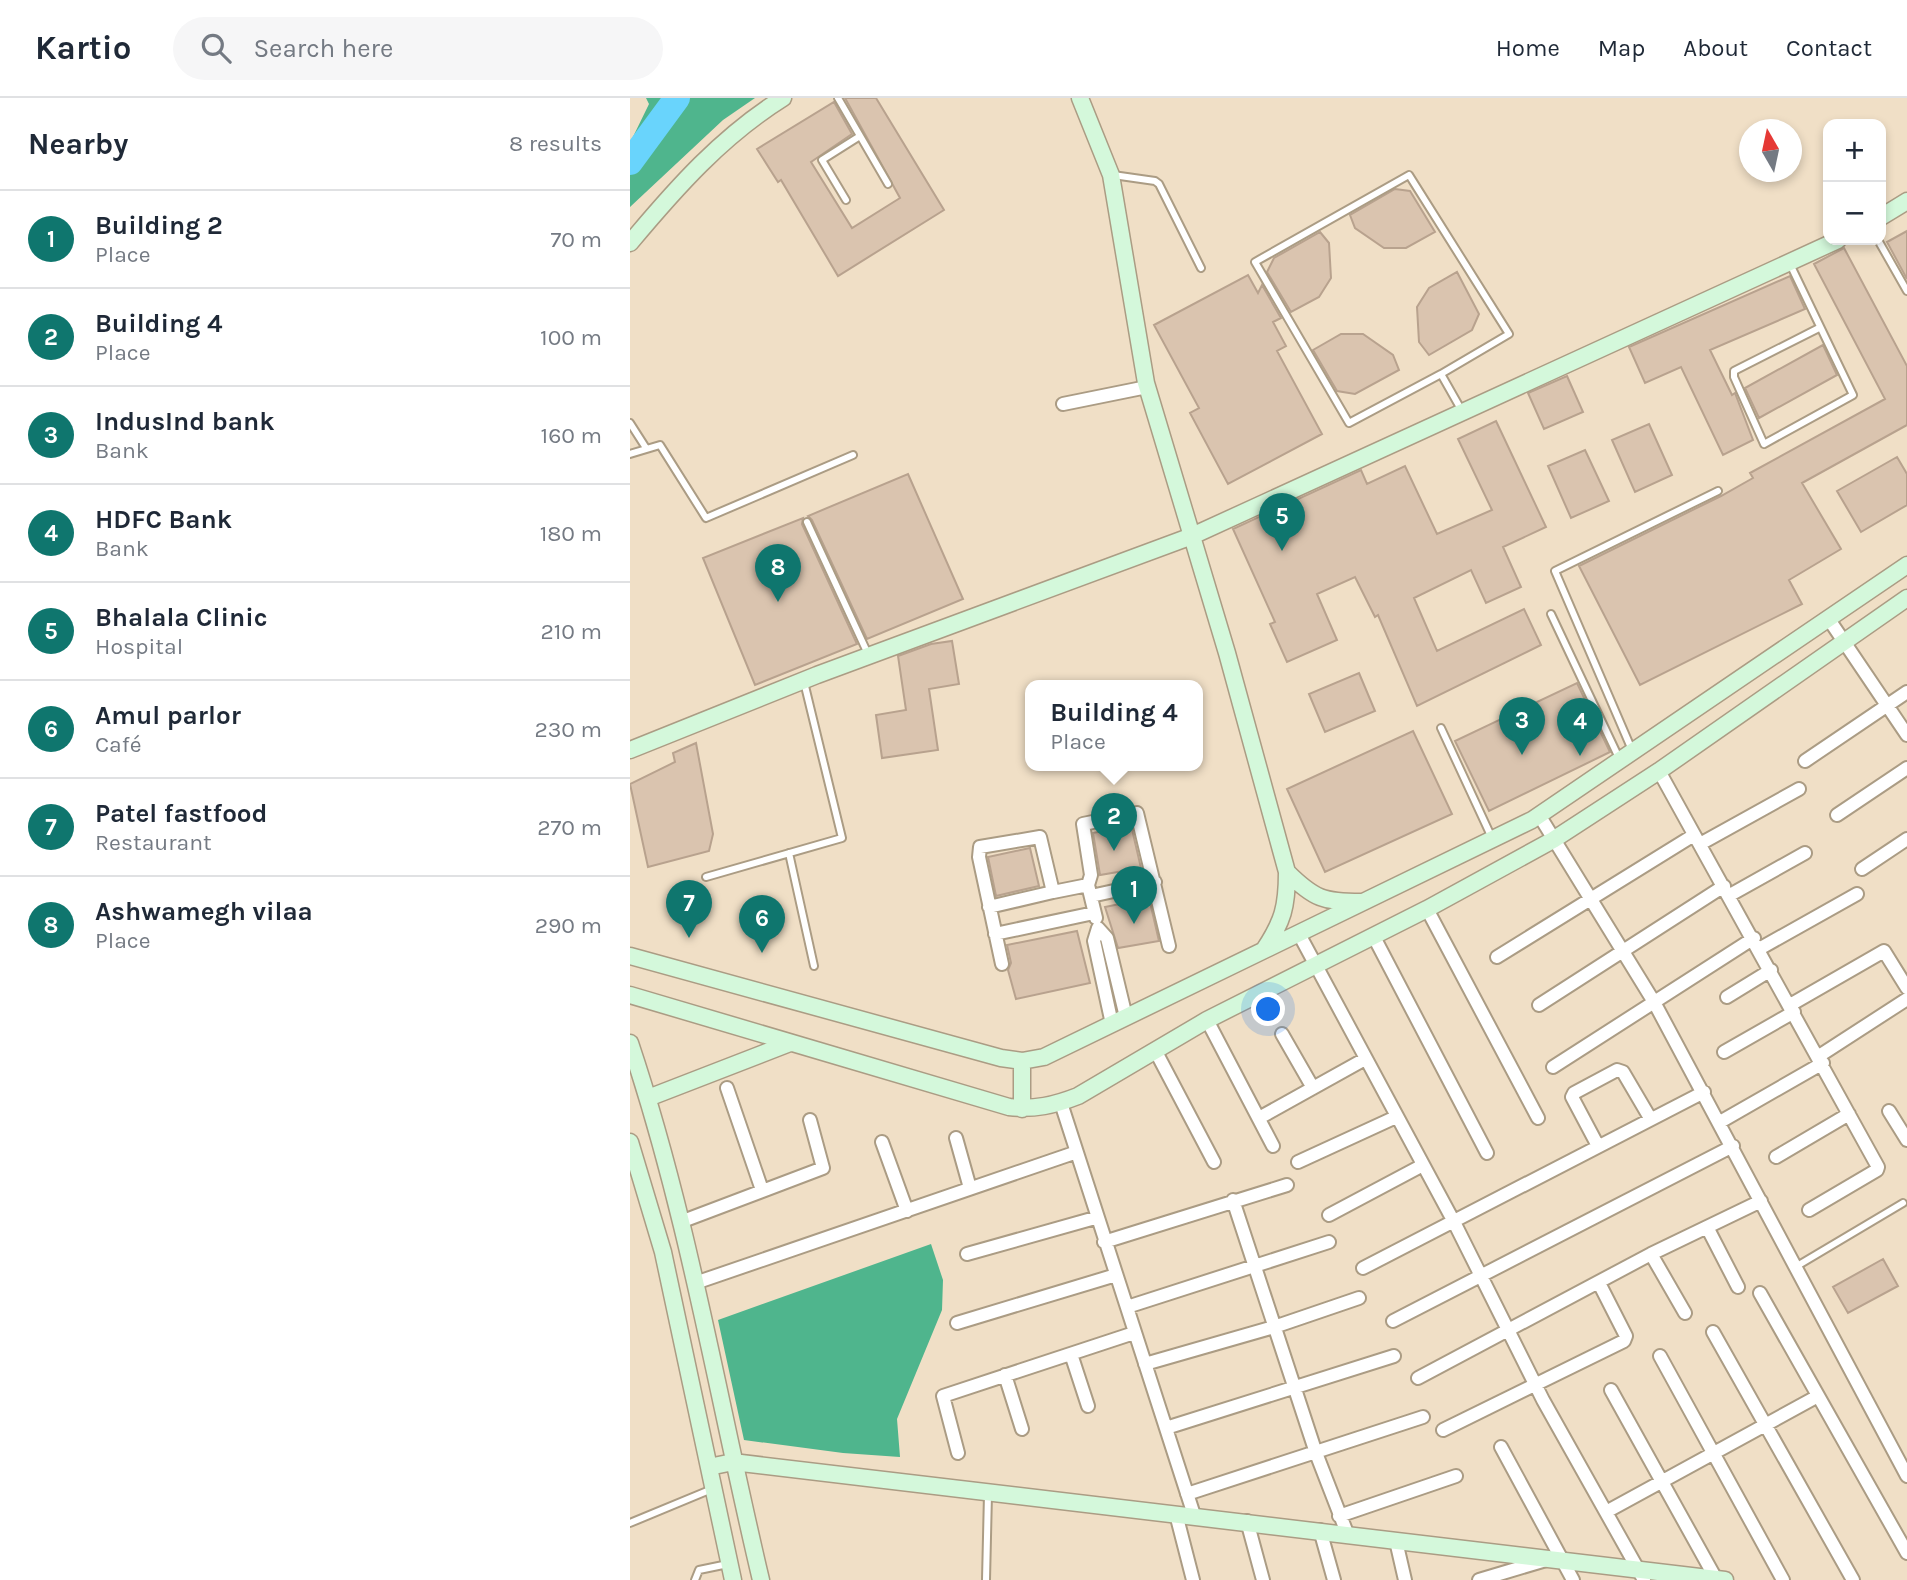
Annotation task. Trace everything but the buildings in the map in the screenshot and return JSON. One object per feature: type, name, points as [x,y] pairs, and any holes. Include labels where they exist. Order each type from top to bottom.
[{"type":"street","points":[[630,243],[693,171],[745,121],[783,98]]},
{"type":"street","points":[[1080,98],[1111,175],[1147,387],[1287,872],[1287,903],[1280,926],[1264,950]]},
{"type":"street","points":[[1886,214],[1907,201]]},
{"type":"street","points":[[630,750],[803,680],[1192,536],[1828,245]]},
{"type":"street","points":[[1063,404],[1147,387]]},
{"type":"street","points":[[630,956],[1001,1058],[1022,1061],[1044,1057],[1493,840],[1539,815],[1907,565]]},
{"type":"street","points":[[630,995],[1009,1107],[1061,1103],[1078,1096],[1207,1020],[1374,937],[1553,840],[1659,771],[1907,597]]},
{"type":"street","points":[[1828,618],[1907,735]]},
{"type":"street","points":[[1805,761],[1907,692]]},
{"type":"street","points":[[1837,815],[1907,768]]},
{"type":"street","points":[[1659,771],[1821,1060],[1878,1169],[1810,1210]]},
{"type":"street","points":[[1497,957],[1591,898],[1697,839],[1799,789]]},
{"type":"street","points":[[1119,1021],[1094,941],[1098,928],[1082,826],[1133,813],[1140,817],[1169,946]]},
{"type":"street","points":[[1539,815],[1654,1002],[1907,1476]]},
{"type":"street","points":[[1002,964],[979,857],[980,848],[1040,837],[1053,892]]},
{"type":"street","points":[[1862,869],[1907,839]]},
{"type":"street","points":[[1539,1005],[1622,950],[1727,891],[1805,853]]},
{"type":"street","points":[[1287,872],[1307,892],[1328,902],[1365,902]]},
{"type":"street","points":[[989,907],[1053,892],[1155,882]]},
{"type":"street","points":[[1553,1067],[1654,1002],[1756,943],[1857,894]]},
{"type":"street","points":[[1427,909],[1538,1118]]},
{"type":"street","points":[[995,934],[1094,912]]},
{"type":"street","points":[[1299,934],[1454,1222],[1479,1278],[1536,1386],[1641,1575]]},
{"type":"street","points":[[1374,937],[1487,1153]]},
{"type":"street","points":[[1724,1052],[1884,951],[1907,988]]},
{"type":"street","points":[[1727,997],[1771,970]]},
{"type":"street","points":[[1720,1122],[1821,1060],[1907,999]]},
{"type":"street","points":[[1207,1020],[1273,1146]]},
{"type":"street","points":[[1282,1034],[1313,1088]]},
{"type":"street","points":[[630,1043],[649,1098],[683,1220],[698,1282],[733,1462],[761,1580]]},
{"type":"street","points":[[649,1098],[790,1043]]},
{"type":"street","points":[[1155,1050],[1214,1162]]},
{"type":"street","points":[[1259,1118],[1365,1059]]},
{"type":"street","points":[[1022,1061],[1022,1108]]},
{"type":"street","points":[[1598,1146],[1573,1095],[1617,1070],[1623,1072],[1650,1118]]},
{"type":"street","points":[[727,1088],[762,1189]]},
{"type":"street","points":[[1363,1268],[1704,1092]]},
{"type":"street","points":[[1061,1103],[1074,1153],[1194,1516]]},
{"type":"street","points":[[1889,1111],[1907,1138]]},
{"type":"street","points":[[1776,1157],[1849,1114]]},
{"type":"street","points":[[1298,1162],[1396,1117]]},
{"type":"street","points":[[683,1220],[822,1167],[810,1120]]},
{"type":"street","points":[[956,1138],[970,1188]]},
{"type":"street","points":[[630,1142],[663,1252],[733,1580]]},
{"type":"street","points":[[882,1142],[907,1211]]},
{"type":"street","points":[[1393,1321],[1733,1146]]},
{"type":"street","points":[[698,1282],[1074,1153]]},
{"type":"street","points":[[1329,1215],[1423,1166]]},
{"type":"street","points":[[1104,1242],[1287,1185]]},
{"type":"street","points":[[1233,1200],[1316,1453],[1347,1533]]},
{"type":"street","points":[[1418,1378],[1651,1254],[1760,1201]]},
{"type":"street","points":[[967,1254],[1096,1218]]},
{"type":"street","points":[[1707,1227],[1738,1287]]},
{"type":"street","points":[[1126,1307],[1329,1242]]},
{"type":"street","points":[[1651,1254],[1685,1312]]},
{"type":"street","points":[[957,1323],[1116,1275]]},
{"type":"street","points":[[1443,1430],[1626,1339],[1600,1283]]},
{"type":"street","points":[[1760,1293],[1907,1553]]},
{"type":"street","points":[[1145,1364],[1275,1327],[1359,1298]]},
{"type":"street","points":[[1713,1332],[1853,1580]]},
{"type":"street","points":[[958,1453],[943,1396],[1134,1333]]},
{"type":"street","points":[[1070,1354],[1088,1406]]},
{"type":"street","points":[[1166,1429],[1394,1356]]},
{"type":"street","points":[[1660,1356],[1783,1580]]},
{"type":"street","points":[[1005,1375],[1022,1429]]},
{"type":"street","points":[[1611,1390],[1716,1579]]},
{"type":"street","points":[[1606,1512],[1818,1396]]},
{"type":"street","points":[[1187,1494],[1423,1417]]},
{"type":"street","points":[[1501,1447],[1557,1559],[1573,1580]]},
{"type":"street","points":[[709,1466],[733,1462],[1557,1559],[1641,1575],[1716,1579]]},
{"type":"street","points":[[1339,1516],[1456,1476]]},
{"type":"street","points":[[1176,1514],[1193,1580]]},
{"type":"street","points":[[1247,1521],[1263,1580]]},
{"type":"street","points":[[1320,1530],[1334,1580]]},
{"type":"street","points":[[1396,1541],[1405,1580]]},
{"type":"street","points":[[1479,1580],[1557,1559]]},
{"type":"lane","points":[[838,98],[888,184]]},
{"type":"lane","points":[[846,200],[822,160],[860,136]]},
{"type":"lane","points":[[1409,174],[1509,334],[1441,374],[1349,423],[1255,261],[1409,174]]},
{"type":"lane","points":[[1111,175],[1155,181],[1159,184],[1201,268]]},
{"type":"lane","points":[[1881,245],[1907,291]]},
{"type":"lane","points":[[1790,264],[1853,396],[1764,444],[1734,371],[1819,328]]},
{"type":"lane","points":[[1441,374],[1463,412]]},
{"type":"lane","points":[[630,423],[646,448]]},
{"type":"lane","points":[[630,454],[657,444],[663,448],[702,517],[706,518],[853,455]]},
{"type":"lane","points":[[1626,756],[1555,570],[1718,491]]},
{"type":"lane","points":[[807,522],[870,657]]},
{"type":"lane","points":[[1551,614],[1626,756]]},
{"type":"lane","points":[[706,877],[842,838],[803,680]]},
{"type":"lane","points":[[1441,728],[1493,840]]},
{"type":"lane","points":[[789,853],[814,966]]},
{"type":"lane","points":[[1797,1266],[1903,1203]]},
{"type":"lane","points":[[630,1523],[714,1488]]},
{"type":"lane","points":[[986,1580],[988,1491]]},
{"type":"lane","points":[[695,1580],[699,1570],[730,1563]]},
{"type":"green space","points":[[646,98],[755,98],[723,120],[630,207],[630,143],[649,104]]},
{"type":"green space","points":[[931,1244],[943,1280],[942,1310],[897,1419],[900,1457],[843,1453],[744,1440],[718,1320]]},
{"type":"waterway","points":[[630,162],[677,98]]},
{"type":"place","name":"Bhalala Clinic","points":[[1282,551]]},
{"type":"place","name":"Ashwamegh vilaa","points":[[778,602]]},
{"type":"place","name":"IndusInd bank","points":[[1522,755]]},
{"type":"place","name":"HDFC Bank","points":[[1580,756]]},
{"type":"place","name":"Building 4","points":[[1114,851]]},
{"type":"place","name":"Building 2","points":[[1134,924]]},
{"type":"place","name":"Patel fastfood","points":[[689,938]]},
{"type":"place","name":"Amul parlor","points":[[762,953]]}]
